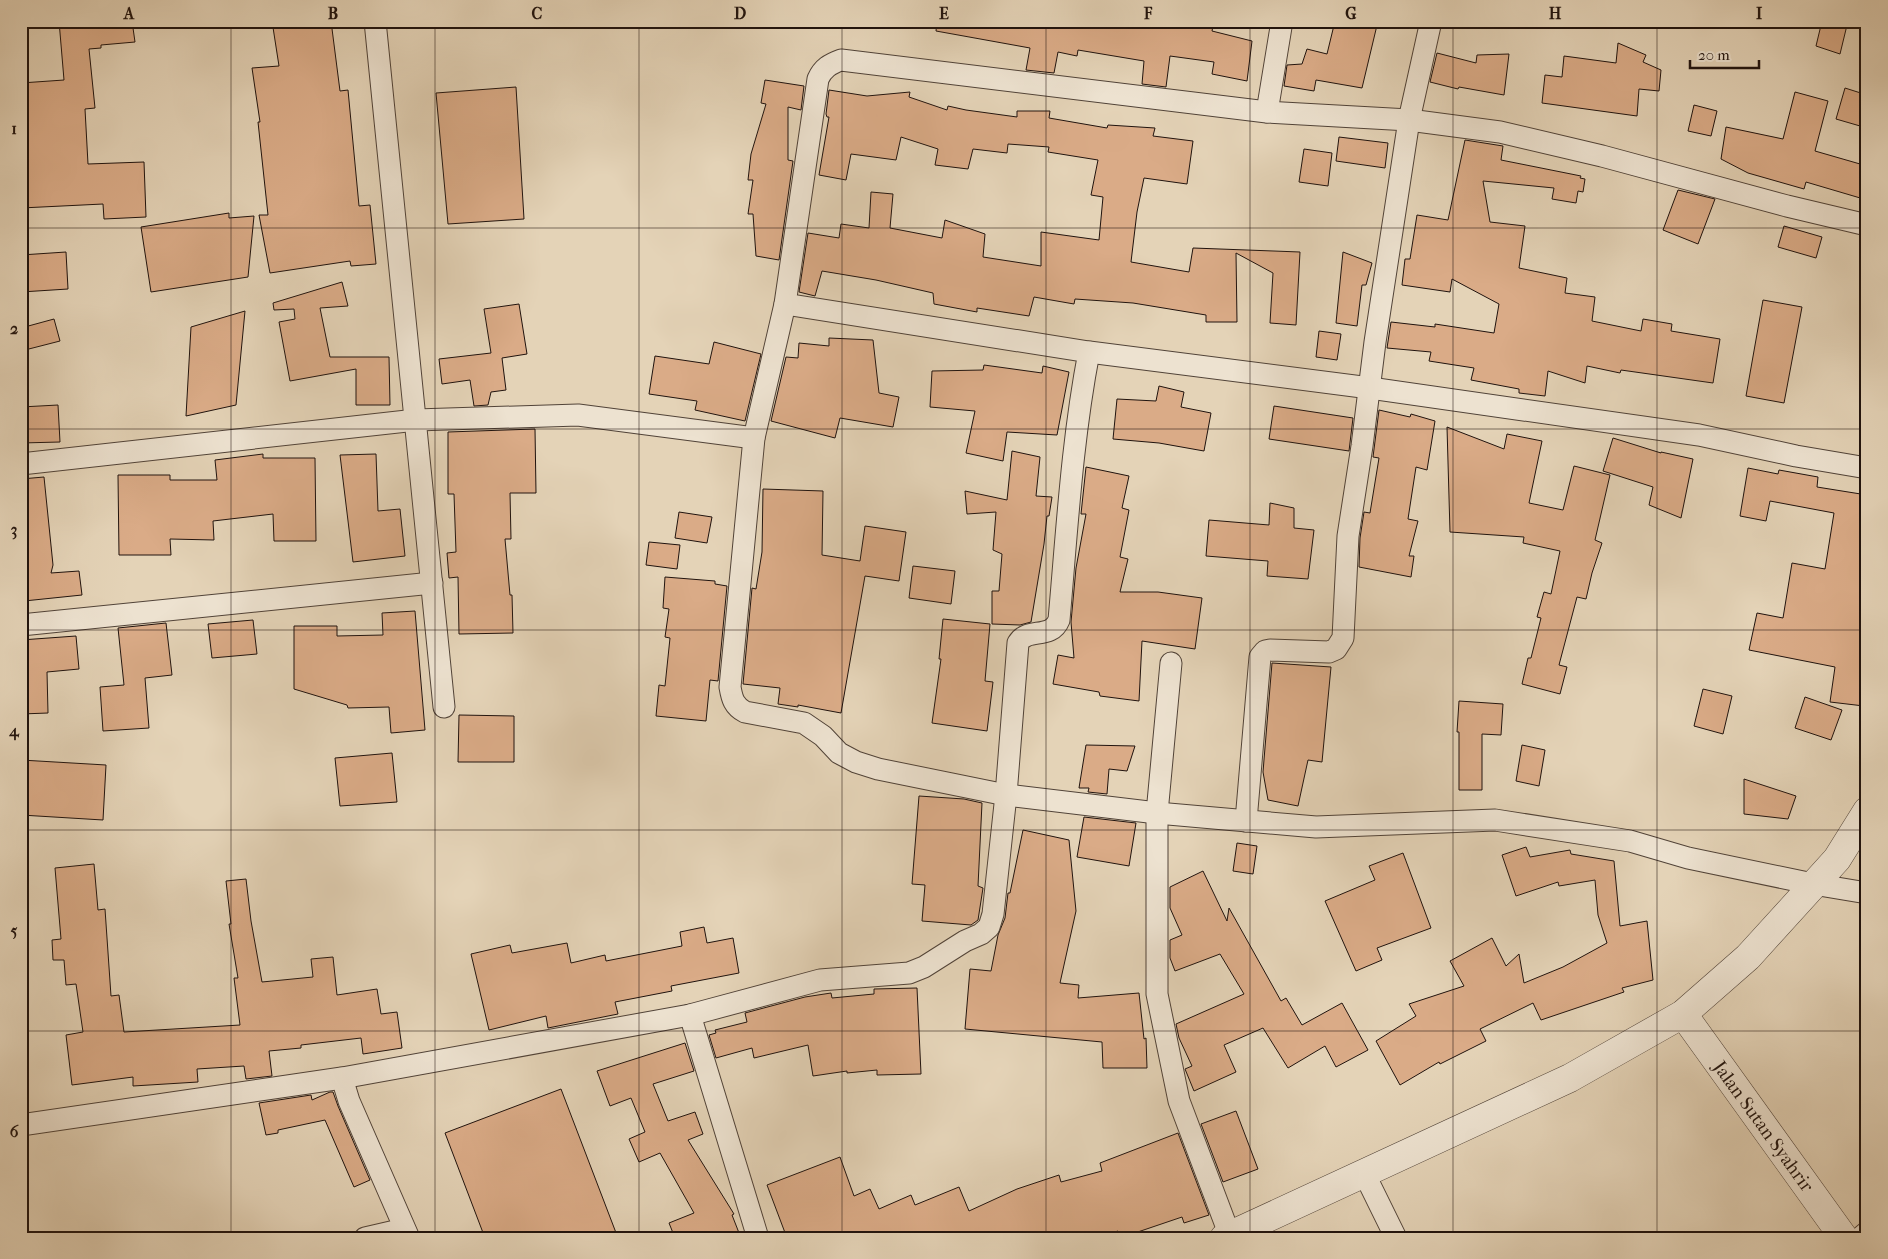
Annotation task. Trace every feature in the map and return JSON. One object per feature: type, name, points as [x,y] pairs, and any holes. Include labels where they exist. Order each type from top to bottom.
[{"type":"street","points":[[375,21],[444,707]]},
{"type":"street","points":[[1267,112],[1282,21]]},
{"type":"street","points":[[1246,821],[1260,657],[1265,651],[1270,650],[1329,652],[1336,649],[1343,638],[1348,536],[1375,342],[1408,120],[1431,21]]},
{"type":"street","points":[[1867,224],[1787,206],[1602,156],[1500,132],[1408,120],[1267,112],[841,60],[830,64],[818,79],[785,304],[754,438],[730,687],[732,699],[737,708],[745,712],[804,723],[823,736],[839,753],[856,762],[1006,794],[1158,813],[1316,827],[1495,820],[1630,841],[1688,858],[1813,884],[1867,893]]},
{"type":"street","points":[[785,304],[1089,352],[1370,388],[1699,435],[1796,456],[1867,468]]},
{"type":"street","points":[[21,1125],[342,1078],[690,1015],[820,980],[909,973],[981,934],[989,927],[994,914],[1018,643],[1025,636],[1048,632],[1057,625],[1059,620],[1080,395],[1089,352]]},
{"type":"street","points":[[21,464],[416,420],[578,415],[754,438]]},
{"type":"street","points":[[21,625],[432,583]]},
{"type":"street","points":[[1171,664],[1158,813],[1157,994],[1179,1101],[1227,1237],[1570,1078],[1683,1014],[1748,957],[1837,858],[1867,812]]},
{"type":"street","name":"Jalan Sutan Syahrir","points":[[1683,1014],[1844,1238]]},
{"type":"street","points":[[690,1015],[758,1238]]},
{"type":"street","points":[[342,1078],[349,1101],[407,1234],[365,1238]]},
{"type":"street","points":[[1364,1173],[1396,1238]]},
{"type":"street","points":[[1860,1238],[1867,1232]]},
{"type":"building","points":[[59,21],[132,21],[135,42],[101,45],[101,48],[89,49],[95,108],[85,109],[88,164],[144,162],[146,217],[104,219],[103,204],[21,208],[21,83],[64,80]]},
{"type":"building","points":[[272,21],[331,21],[340,91],[348,90],[359,206],[370,205],[376,264],[351,266],[350,261],[270,273],[259,215],[268,215],[258,122],[260,122],[252,68],[279,66]]},
{"type":"building","points":[[937,21],[1214,21],[1212,31],[1252,41],[1247,81],[1212,74],[1214,62],[1170,56],[1166,87],[1142,84],[1144,61],[1078,50],[1077,56],[1058,52],[1054,73],[1026,70],[1030,48],[936,31]]},
{"type":"building","points":[[1335,21],[1378,21],[1362,88],[1316,80],[1314,91],[1284,86],[1287,65],[1302,64],[1307,49],[1327,54]]},
{"type":"building","points":[[1822,21],[1848,21],[1840,54],[1816,46]]},
{"type":"building","points":[[1618,43],[1646,55],[1643,62],[1661,70],[1659,91],[1639,89],[1637,116],[1542,103],[1545,75],[1562,77],[1564,56],[1616,63]]},
{"type":"building","points":[[1437,53],[1476,63],[1477,55],[1509,54],[1504,95],[1459,87],[1458,89],[1430,82]]},
{"type":"building","points":[[765,80],[804,86],[801,110],[788,107],[788,160],[793,161],[779,260],[756,256],[753,214],[748,214],[753,180],[748,180],[751,154],[766,104],[761,103]]},
{"type":"building","points":[[516,87],[524,219],[448,224],[436,93]]},
{"type":"building","points":[[1845,88],[1867,95],[1867,128],[1836,119]]},
{"type":"building","points":[[829,90],[867,96],[910,92],[909,97],[947,110],[948,106],[1017,117],[1017,111],[1050,111],[1049,118],[1107,128],[1108,125],[1155,128],[1153,136],[1193,141],[1187,184],[1144,178],[1137,212],[1131,262],[1189,272],[1193,248],[1300,252],[1296,325],[1270,323],[1273,273],[1236,253],[1237,322],[1206,322],[1206,315],[1133,303],[1075,299],[1074,304],[1034,297],[1029,316],[977,308],[977,312],[934,304],[933,293],[876,280],[822,271],[815,296],[799,292],[808,233],[839,238],[841,224],[869,228],[871,192],[893,194],[890,228],[942,238],[945,220],[985,234],[983,257],[1041,266],[1041,232],[1099,240],[1103,197],[1091,195],[1098,160],[1048,152],[1049,147],[1008,144],[1007,153],[973,149],[968,169],[935,165],[938,149],[901,137],[896,160],[851,154],[846,180],[819,175],[829,117],[826,114]]},
{"type":"building","points":[[1795,92],[1828,101],[1815,151],[1867,166],[1867,200],[1806,182],[1804,189],[1748,173],[1721,159],[1726,127],[1783,139]]},
{"type":"building","points":[[1694,105],[1717,111],[1711,136],[1688,131]]},
{"type":"building","points":[[1339,137],[1388,143],[1385,168],[1336,161]]},
{"type":"building","points":[[1465,140],[1503,146],[1501,160],[1581,176],[1580,178],[1585,179],[1583,192],[1578,191],[1576,203],[1552,199],[1554,188],[1483,181],[1490,222],[1525,226],[1519,268],[1567,278],[1565,293],[1595,297],[1592,321],[1641,331],[1643,319],[1672,324],[1671,331],[1720,339],[1713,383],[1621,370],[1620,373],[1587,366],[1585,383],[1548,371],[1545,396],[1519,393],[1519,389],[1471,380],[1474,368],[1429,361],[1431,352],[1387,348],[1391,322],[1435,327],[1435,324],[1494,333],[1499,304],[1452,279],[1450,292],[1402,285],[1405,259],[1410,259],[1417,215],[1448,220]]},
{"type":"building","points":[[1304,149],[1332,153],[1328,186],[1299,182]]},
{"type":"building","points":[[1678,190],[1715,199],[1698,244],[1663,230]]},
{"type":"building","points":[[229,213],[229,218],[254,216],[248,277],[151,292],[141,227]]},
{"type":"building","points":[[1784,226],[1822,237],[1816,258],[1778,247]]},
{"type":"building","points":[[66,252],[68,289],[21,292],[21,255]]},
{"type":"building","points":[[1343,252],[1372,263],[1366,285],[1362,285],[1357,326],[1336,323]]},
{"type":"building","points":[[342,282],[348,306],[320,308],[330,357],[389,357],[390,405],[356,405],[356,369],[290,381],[279,322],[295,319],[294,309],[274,310],[273,303]]},
{"type":"building","points":[[1763,300],[1802,307],[1784,403],[1746,396]]},
{"type":"building","points":[[519,304],[527,354],[502,358],[506,390],[491,392],[488,405],[474,406],[470,380],[442,384],[439,359],[491,353],[484,309]]},
{"type":"building","points":[[245,311],[236,405],[186,416],[191,327]]},
{"type":"building","points":[[54,319],[60,341],[21,351],[21,328]]},
{"type":"building","points":[[1319,331],[1341,334],[1337,360],[1316,357]]},
{"type":"building","points":[[829,338],[873,340],[879,393],[899,397],[893,427],[840,418],[835,438],[771,421],[786,357],[798,358],[799,343],[829,346]]},
{"type":"building","points":[[714,342],[761,354],[745,421],[695,410],[697,401],[649,394],[655,356],[709,364]]},
{"type":"building","points":[[984,365],[1042,373],[1043,366],[1069,372],[1057,435],[1007,432],[1003,461],[966,453],[975,411],[930,407],[932,371],[983,370]]},
{"type":"building","points":[[1159,386],[1184,392],[1181,407],[1211,413],[1204,451],[1159,443],[1113,439],[1117,399],[1156,401]]},
{"type":"building","points":[[58,405],[60,442],[21,443],[21,407]]},
{"type":"building","points":[[1274,406],[1353,418],[1349,451],[1269,439]]},
{"type":"building","points":[[1379,410],[1410,417],[1411,414],[1435,421],[1427,470],[1416,467],[1408,519],[1418,521],[1409,556],[1414,556],[1411,577],[1359,567],[1360,538],[1364,512],[1370,513],[1379,458],[1373,457]]},
{"type":"building","points":[[1447,427],[1504,449],[1507,434],[1542,441],[1529,503],[1563,510],[1574,466],[1610,475],[1595,540],[1602,543],[1586,599],[1577,597],[1559,665],[1567,667],[1560,694],[1522,684],[1541,618],[1537,617],[1544,592],[1551,594],[1560,551],[1523,543],[1524,537],[1450,532]]},
{"type":"building","points":[[535,429],[536,493],[510,493],[511,539],[505,539],[510,595],[512,595],[513,633],[459,634],[458,577],[449,578],[447,553],[456,552],[454,494],[448,494],[448,432]]},
{"type":"building","points":[[1613,438],[1661,453],[1693,459],[1681,518],[1649,505],[1653,487],[1603,471]]},
{"type":"building","points":[[1012,451],[1040,457],[1036,496],[1052,497],[1049,516],[1047,516],[1031,622],[1020,625],[992,624],[992,591],[999,591],[1002,554],[993,550],[996,512],[967,514],[965,491],[1007,500]]},
{"type":"building","points":[[263,454],[263,458],[315,458],[316,541],[274,541],[273,514],[213,521],[214,540],[170,539],[171,555],[119,555],[118,475],[170,475],[170,480],[217,480],[215,460]]},
{"type":"building","points":[[376,454],[378,511],[400,509],[405,556],[353,562],[340,455]]},
{"type":"building","points":[[1086,467],[1129,476],[1122,508],[1129,510],[1120,557],[1128,559],[1120,592],[1158,592],[1202,598],[1195,649],[1142,641],[1139,701],[1100,696],[1099,692],[1053,684],[1058,655],[1074,658],[1071,622],[1076,568],[1086,514],[1081,514]]},
{"type":"building","points":[[1748,468],[1778,474],[1779,470],[1818,477],[1817,487],[1867,495],[1867,673],[1864,706],[1830,702],[1835,667],[1749,650],[1757,613],[1783,618],[1792,563],[1825,569],[1834,513],[1770,501],[1766,521],[1740,516]]},
{"type":"building","points":[[44,477],[53,565],[51,573],[79,571],[82,595],[24,601],[21,577],[21,479]]},
{"type":"building","points":[[763,489],[823,491],[822,555],[860,561],[865,526],[906,532],[899,581],[865,576],[841,713],[798,705],[798,707],[778,704],[780,688],[743,684],[752,588],[756,589],[762,552]]},
{"type":"building","points":[[1270,503],[1294,508],[1294,528],[1314,530],[1308,579],[1267,576],[1268,561],[1206,556],[1209,520],[1269,525]]},
{"type":"building","points":[[679,512],[712,517],[707,543],[675,538]]},
{"type":"building","points":[[649,542],[680,545],[677,569],[646,565]]},
{"type":"building","points":[[913,566],[955,571],[951,604],[909,598]]},
{"type":"building","points":[[665,577],[715,581],[715,584],[727,586],[718,681],[710,680],[706,721],[656,716],[659,685],[665,686],[670,638],[665,637],[669,609],[663,608]]},
{"type":"building","points":[[415,611],[425,730],[391,733],[389,707],[348,708],[347,705],[294,689],[294,626],[337,626],[337,636],[383,635],[382,613]]},
{"type":"building","points":[[943,619],[990,624],[985,681],[993,682],[987,731],[932,723],[941,659],[939,659]]},
{"type":"building","points":[[253,620],[257,654],[212,658],[208,624]]},
{"type":"building","points":[[166,623],[172,675],[145,678],[149,728],[103,731],[100,687],[124,685],[118,628]]},
{"type":"building","points":[[76,636],[79,669],[47,672],[48,713],[21,714],[21,640]]},
{"type":"building","points":[[1272,663],[1331,667],[1322,762],[1308,760],[1298,806],[1268,800],[1263,772]]},
{"type":"building","points":[[1703,689],[1732,696],[1723,734],[1694,726]]},
{"type":"building","points":[[1805,697],[1842,710],[1831,740],[1795,728]]},
{"type":"building","points":[[1459,701],[1503,704],[1501,735],[1482,734],[1482,790],[1459,790],[1459,732],[1457,732]]},
{"type":"building","points":[[459,715],[514,716],[514,762],[458,762]]},
{"type":"building","points":[[1086,745],[1135,746],[1127,771],[1109,769],[1107,794],[1088,792],[1089,788],[1079,788]]},
{"type":"building","points":[[1522,745],[1545,750],[1539,786],[1516,781]]},
{"type":"building","points":[[392,753],[397,802],[340,806],[335,758]]},
{"type":"building","points":[[21,760],[106,765],[103,820],[21,815]]},
{"type":"building","points":[[1744,779],[1796,796],[1788,819],[1744,814]]},
{"type":"building","points":[[919,796],[964,799],[982,803],[978,886],[983,888],[978,920],[971,925],[922,921],[925,885],[912,884]]},
{"type":"building","points":[[1084,817],[1136,823],[1129,866],[1077,857]]},
{"type":"building","points":[[1023,830],[1069,840],[1076,911],[1060,983],[1079,985],[1078,998],[1139,993],[1144,1039],[1146,1038],[1147,1068],[1103,1068],[1102,1042],[965,1029],[970,969],[991,971],[998,935],[1005,918],[1008,893],[1010,893]]},
{"type":"building","points":[[1237,843],[1257,846],[1253,874],[1233,871]]},
{"type":"building","points":[[1526,847],[1530,857],[1570,850],[1571,854],[1614,861],[1620,926],[1647,921],[1653,980],[1622,988],[1624,992],[1541,1020],[1533,1003],[1480,1029],[1486,1041],[1440,1064],[1439,1062],[1400,1085],[1376,1041],[1416,1016],[1409,1004],[1464,986],[1450,961],[1492,938],[1506,966],[1519,954],[1524,983],[1563,967],[1607,943],[1598,915],[1595,880],[1559,886],[1558,882],[1516,896],[1502,855]]},
{"type":"building","points":[[1403,853],[1431,928],[1377,948],[1382,960],[1356,971],[1325,901],[1375,880],[1369,866]]},
{"type":"building","points":[[94,864],[98,910],[105,909],[111,996],[119,995],[124,1032],[240,1025],[234,978],[238,978],[229,924],[231,924],[226,881],[246,879],[251,921],[262,982],[313,977],[311,959],[333,957],[337,995],[377,989],[381,1014],[397,1012],[402,1048],[363,1054],[361,1038],[301,1045],[301,1048],[269,1051],[272,1076],[246,1079],[244,1066],[197,1069],[198,1082],[133,1086],[133,1077],[72,1085],[66,1035],[83,1032],[76,984],[66,985],[64,960],[53,960],[52,940],[61,939],[55,868]]},
{"type":"building","points":[[1203,871],[1227,921],[1229,908],[1281,1001],[1286,998],[1302,1025],[1342,1003],[1368,1050],[1336,1067],[1325,1046],[1288,1068],[1263,1028],[1224,1045],[1236,1072],[1194,1091],[1185,1069],[1192,1066],[1179,1038],[1176,1024],[1244,994],[1220,954],[1175,971],[1170,958],[1170,940],[1182,935],[1170,908],[1170,887]]},
{"type":"building","points":[[704,927],[707,943],[733,938],[739,973],[671,986],[672,991],[615,1002],[618,1014],[548,1028],[546,1016],[489,1030],[471,954],[510,945],[512,953],[567,943],[571,963],[605,955],[606,961],[682,946],[680,932]]},
{"type":"building","points":[[917,988],[921,1074],[877,1075],[877,1070],[847,1073],[847,1071],[813,1076],[808,1045],[754,1058],[752,1048],[716,1058],[709,1035],[716,1033],[715,1030],[747,1022],[745,1013],[805,997],[831,993],[832,998],[874,994],[874,989]]},
{"type":"building","points":[[685,1043],[694,1071],[653,1084],[668,1121],[695,1112],[703,1134],[688,1140],[734,1214],[732,1215],[741,1238],[675,1238],[669,1223],[694,1213],[660,1153],[639,1162],[629,1139],[645,1132],[631,1098],[610,1106],[597,1071]]},
{"type":"building","points":[[561,1089],[618,1238],[485,1238],[445,1133]]},
{"type":"building","points":[[333,1092],[370,1180],[354,1187],[325,1120],[278,1130],[278,1133],[266,1135],[259,1103],[311,1095],[312,1100]]},
{"type":"building","points":[[1236,1111],[1258,1169],[1223,1182],[1201,1124]]},
{"type":"building","points":[[1178,1133],[1209,1215],[1184,1223],[1182,1217],[1120,1238],[1118,1231],[1095,1238],[787,1238],[767,1185],[840,1157],[854,1196],[870,1189],[879,1209],[911,1195],[915,1205],[959,1187],[969,1211],[1017,1189],[1059,1175],[1061,1182],[1102,1171],[1100,1163]]}]
